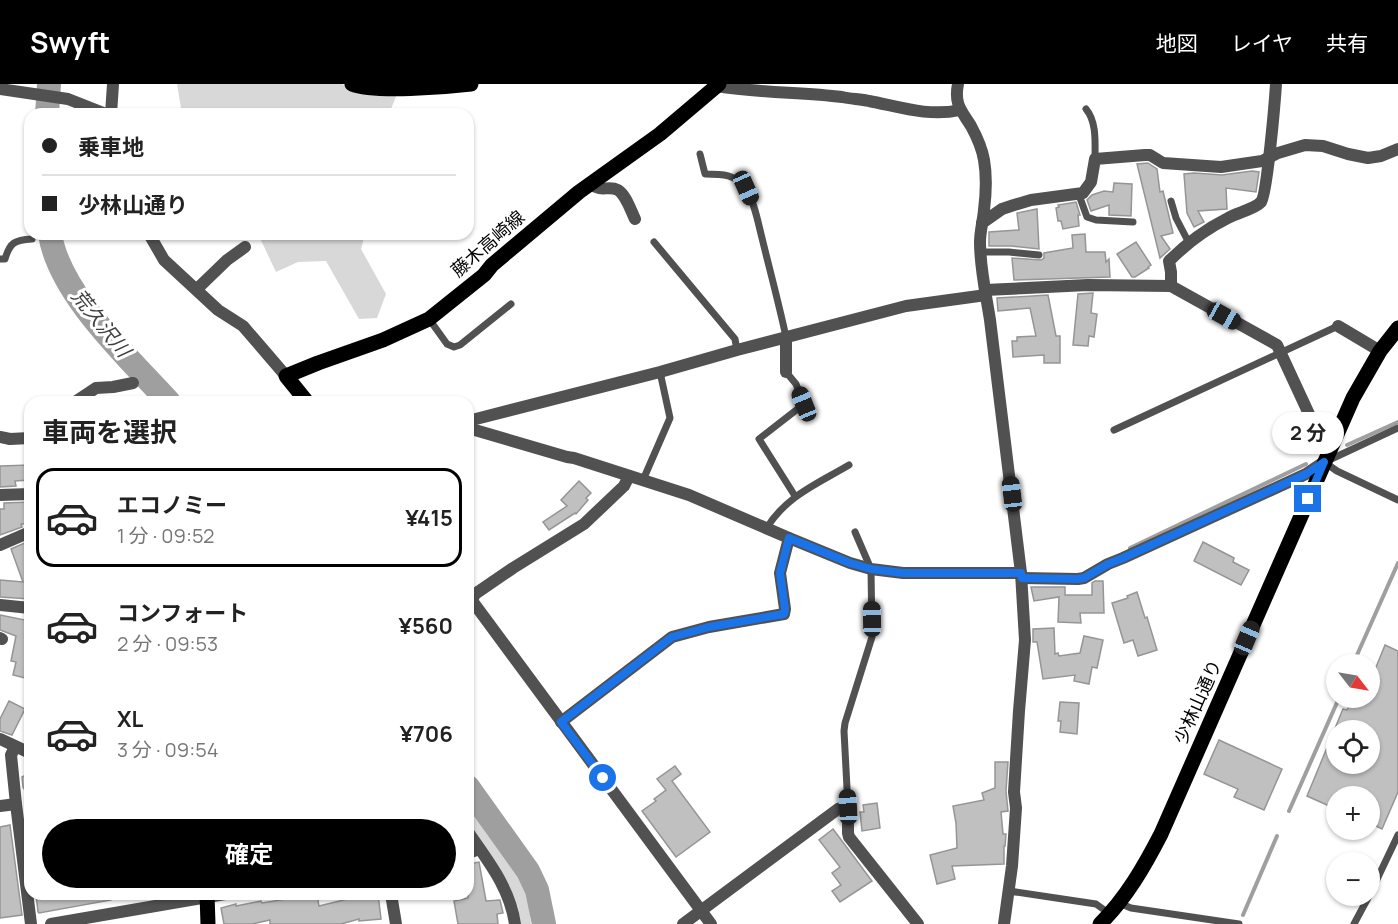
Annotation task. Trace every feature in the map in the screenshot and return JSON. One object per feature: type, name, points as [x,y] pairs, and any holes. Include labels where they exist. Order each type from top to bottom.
[{"type":"main road","points":[[352,84],[369,88],[471,84]]},
{"type":"main road","name":"藤木高崎線","points":[[286,376],[383,340],[429,319],[484,275],[492,265],[554,213],[660,134],[718,85]]},
{"type":"main road","name":"少林山通り","points":[[1110,914],[1145,866],[1161,834],[1353,398],[1380,351],[1398,328]]},
{"type":"main road","points":[[286,376],[302,396]]},
{"type":"main road","points":[[207,900],[208,924]]},
{"type":"street","points":[[111,108],[113,84]]},
{"type":"street","points":[[958,84],[957,100],[960,110],[974,132],[983,155],[986,187],[980,240],[983,284],[986,293],[1021,575],[1025,640],[1014,792],[1016,808],[1004,924]]},
{"type":"street","points":[[1171,286],[1169,261],[1189,243],[1225,219],[1261,202],[1264,196],[1276,84]]},
{"type":"street","points":[[718,85],[746,91],[867,100],[916,112],[945,114],[960,110]]},
{"type":"street","points":[[0,89],[35,91],[68,99],[91,108]]},
{"type":"street","points":[[982,223],[1002,209],[1014,205],[1083,194],[1091,182],[1095,159],[1150,155],[1163,163],[1221,167],[1262,161],[1278,153],[1305,145],[1323,146],[1368,158],[1382,156],[1398,149]]},
{"type":"street","points":[[591,184],[597,189],[616,189],[623,195],[635,219]]},
{"type":"street","points":[[152,240],[164,260],[218,310],[243,326],[286,376]]},
{"type":"street","points":[[197,289],[227,260],[245,247]]},
{"type":"street","points":[[474,419],[906,306],[986,293],[1088,285],[1171,286],[1278,345],[1326,459],[1306,474],[1108,564],[1084,578],[1071,580],[1021,575],[903,573],[871,569],[850,563],[766,529],[689,495],[574,458],[474,430]]},
{"type":"street","points":[[1338,326],[1380,351]]},
{"type":"street","points":[[786,337],[786,372]]},
{"type":"street","points":[[84,396],[96,388],[133,383]]},
{"type":"street","points":[[0,437],[24,438]]},
{"type":"street","points":[[474,595],[584,524],[624,486],[629,476]]},
{"type":"street","points":[[0,495],[24,494]]},
{"type":"street","points":[[0,545],[24,535]]},
{"type":"street","points":[[561,722],[672,637],[709,627],[784,614],[780,573],[789,538]]},
{"type":"street","points":[[474,603],[711,924]]},
{"type":"street","points":[[0,605],[24,607]]},
{"type":"street","points":[[0,739],[24,750]]},
{"type":"street","points":[[15,747],[12,755],[24,868]]},
{"type":"street","points":[[0,806],[16,804]]},
{"type":"street","points":[[683,924],[838,809],[848,807],[849,837],[918,924]]},
{"type":"street","points":[[474,851],[507,894],[515,924]]},
{"type":"street","points":[[28,900],[31,924]]},
{"type":"street","points":[[51,924],[112,919],[190,900]]},
{"type":"street","points":[[392,900],[396,924]]},
{"type":"lane","points":[[1086,109],[1093,121],[1095,159]]},
{"type":"lane","points":[[700,154],[705,174],[731,176],[746,188],[760,230],[786,337]]},
{"type":"lane","points":[[1079,195],[1087,217],[1133,222]]},
{"type":"lane","points":[[1171,201],[1176,218],[1189,243]]},
{"type":"lane","points":[[0,259],[5,259],[11,244],[24,240]]},
{"type":"lane","points":[[654,243],[735,339],[737,350]]},
{"type":"lane","points":[[981,252],[1039,255]]},
{"type":"lane","points":[[429,319],[447,344],[454,347],[460,345],[511,304]]},
{"type":"lane","points":[[1114,430],[1338,326]]},
{"type":"lane","points":[[643,480],[670,418],[660,372]]},
{"type":"lane","points":[[786,372],[796,384],[804,404],[759,439],[795,496]]},
{"type":"lane","points":[[1398,428],[1326,459],[1338,471],[1398,500]]},
{"type":"lane","points":[[766,529],[774,516],[795,496],[849,465]]},
{"type":"lane","points":[[848,807],[844,731],[872,637],[871,569],[855,532]]},
{"type":"lane","points":[[1380,872],[1398,835]]},
{"type":"lane","points":[[1009,891],[1096,904],[1110,914],[1131,908],[1239,924]]},
{"type":"lane","points":[[1354,924],[1363,906]]},
{"type":"shaded area","points":[[177,84],[342,84],[356,91],[397,94],[391,108],[181,108]]},
{"type":"shaded area","points":[[261,240],[363,240],[361,249],[386,294],[377,318],[359,319],[326,261],[298,262],[276,272]]},
{"type":"shaded area","points":[[474,811],[523,882],[531,924],[521,924],[518,908],[508,882],[474,833]]},
{"type":"building","points":[[1148,163],[1157,169],[1160,192],[1163,191],[1173,233],[1161,236],[1170,249],[1160,258],[1137,164]]},
{"type":"building","points":[[1259,172],[1256,192],[1226,188],[1227,209],[1198,211],[1204,222],[1194,227],[1187,213],[1184,174],[1222,175]]},
{"type":"building","points":[[1114,183],[1132,184],[1131,216],[1109,215],[1109,205],[1091,211],[1087,200],[1092,195],[1104,191],[1113,192]]},
{"type":"building","points":[[1076,202],[1080,215],[1078,215],[1079,226],[1063,229],[1061,221],[1058,221],[1056,208],[1059,207],[1058,205]]},
{"type":"building","points":[[1037,209],[1039,249],[989,246],[989,232],[1019,230],[1017,213]]},
{"type":"building","points":[[1085,234],[1086,252],[1105,252],[1106,262],[1109,259],[1110,277],[1014,280],[1012,258],[1041,260],[1044,258],[1044,253],[1073,248],[1072,235]]},
{"type":"building","points":[[1136,242],[1151,265],[1132,277],[1117,254]]},
{"type":"building","points":[[1093,293],[1091,313],[1097,314],[1094,337],[1089,336],[1088,346],[1073,345],[1078,294]]},
{"type":"building","points":[[1048,295],[1056,336],[1060,336],[1060,363],[1044,363],[1044,355],[1013,357],[1012,341],[1017,341],[1017,337],[1036,336],[1030,308],[998,311],[997,298]]},
{"type":"building","points":[[24,465],[24,480],[15,481],[16,486],[0,487],[0,466]]},
{"type":"building","points":[[579,481],[591,493],[586,498],[588,500],[576,514],[549,530],[543,522],[567,506],[561,500]]},
{"type":"building","points":[[24,502],[24,524],[21,524],[22,527],[0,535],[0,509],[4,509],[4,503]]},
{"type":"building","points":[[1203,542],[1234,558],[1233,562],[1249,570],[1241,585],[1194,561]]},
{"type":"building","points":[[24,543],[24,599],[0,597],[0,580],[23,582],[11,549]]},
{"type":"building","points":[[1103,581],[1104,613],[1080,613],[1081,623],[1058,622],[1059,597],[1034,601],[1031,587],[1065,587],[1065,595],[1092,595],[1092,583]]},
{"type":"building","points":[[1137,592],[1157,650],[1138,656],[1133,640],[1124,643],[1112,603],[1128,598],[1127,596]]},
{"type":"building","points":[[0,615],[24,620],[24,678],[13,675],[16,662],[11,661],[16,636],[0,630]]},
{"type":"building","points":[[1054,628],[1055,654],[1058,653],[1059,656],[1080,653],[1084,636],[1103,640],[1097,668],[1092,667],[1089,684],[1074,681],[1075,675],[1043,679],[1037,642],[1033,642],[1033,629]]},
{"type":"building","points":[[1385,645],[1398,651],[1398,792],[1382,829],[1380,828],[1380,786],[1326,786],[1326,805],[1307,796],[1326,750],[1326,774],[1380,774],[1380,720],[1338,720],[1343,709],[1348,708],[1380,708],[1380,657]]},
{"type":"building","points":[[9,701],[24,708],[12,735],[0,731],[0,719]]},
{"type":"building","points":[[1060,702],[1079,703],[1077,734],[1060,732],[1061,721],[1058,721]]},
{"type":"building","points":[[1219,740],[1282,769],[1264,810],[1234,797],[1238,789],[1204,774]]},
{"type":"building","points":[[995,762],[1008,762],[1006,791],[1008,811],[1001,812],[1003,834],[1006,834],[1004,864],[952,866],[955,879],[937,884],[930,855],[957,848],[953,806],[984,800],[982,793],[995,788]]},
{"type":"building","points":[[675,766],[681,774],[672,781],[710,832],[676,857],[642,811],[666,790],[657,779]]},
{"type":"building","points":[[877,803],[880,828],[862,831],[860,812],[864,812],[863,805]]},
{"type":"building","points":[[10,825],[22,915],[0,918],[0,827]]},
{"type":"building","points":[[833,829],[872,881],[840,902],[832,891],[841,885],[832,873],[840,867],[819,840]]},
{"type":"building","points":[[479,862],[486,901],[500,900],[503,913],[497,914],[498,924],[458,924],[454,901],[474,900],[474,863]]},
{"type":"building","points":[[37,900],[111,900],[39,913]]},
{"type":"building","points":[[280,900],[318,900],[319,906],[344,900],[379,900],[381,919],[359,921],[359,919],[341,924],[270,924],[270,920],[252,924],[224,924],[221,908],[236,904],[236,906],[261,901],[262,903]]},
{"type":"waterway","name":"荒久沢川","points":[[47,108],[49,84]]},
{"type":"waterway","name":"荒久沢川","points":[[52,240],[56,257],[81,302],[116,345],[163,396]]},
{"type":"waterway","points":[[1347,445],[1398,422]]},
{"type":"waterway","points":[[1130,548],[1306,464]]},
{"type":"waterway","points":[[1357,654],[1398,563]]},
{"type":"waterway","points":[[1289,811],[1335,708]]},
{"type":"waterway","name":"荒久沢川","points":[[474,795],[528,871],[537,890],[544,924]]},
{"type":"waterway","points":[[1243,915],[1277,836]]},
{"type":"route","points":[[603,778],[561,722],[672,637],[709,627],[784,614],[780,573],[789,538],[850,563],[889,572],[1021,573],[1022,578],[1071,580],[1084,578],[1097,569],[1306,474],[1324,462],[1308,499]]}]
